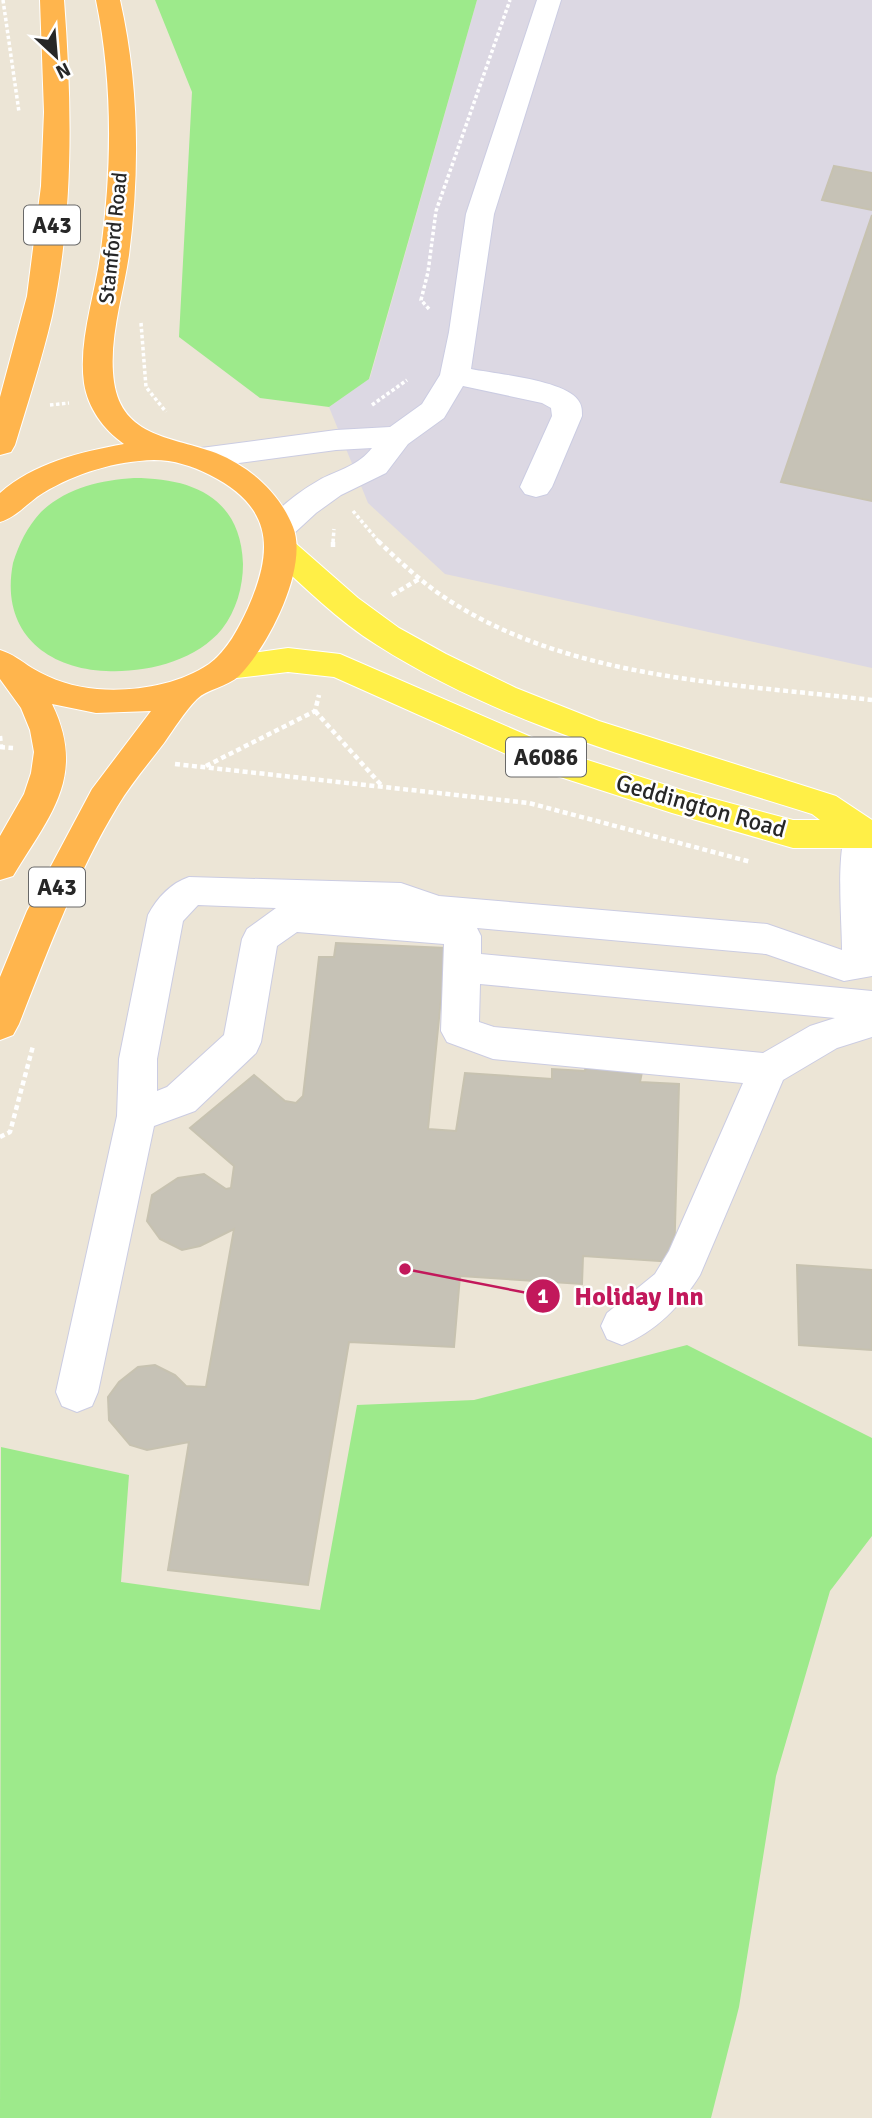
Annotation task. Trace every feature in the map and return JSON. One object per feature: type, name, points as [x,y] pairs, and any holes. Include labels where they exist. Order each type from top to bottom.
[{"type":"highway","name":"A43","points":[[0,445],[41,298],[53,217],[58,141],[52,0]]},
{"type":"highway","name":"Stamford Road","points":[[108,0],[123,103],[124,137],[115,254],[98,354],[102,396],[119,426],[144,443],[159,449]]},
{"type":"highway","name":"A43","points":[[0,511],[15,496],[67,467],[115,454],[159,449],[201,458],[235,475],[253,491],[281,539],[269,596],[256,630],[228,667],[185,690],[156,699],[105,702],[68,698],[9,669]]},
{"type":"highway","name":"A43","points":[[0,866],[43,794],[52,751],[47,723],[34,699],[9,669]]},
{"type":"highway","name":"A43","points":[[0,1024],[45,911],[104,798],[185,690]]},
{"type":"main road","name":"Geddington Road","points":[[281,539],[358,616],[410,649],[469,680],[587,730],[824,805],[867,833]]},
{"type":"main road","name":"Geddington Road","points":[[228,667],[288,660],[340,666],[564,765],[684,804],[793,834],[867,833]]},
{"type":"lane","points":[[281,539],[305,505],[330,488],[375,467],[397,437],[433,411],[455,375],[464,332],[480,214],[549,0]]},
{"type":"lane","points":[[455,375],[551,395],[566,404],[567,416],[536,487]]},
{"type":"lane","points":[[201,458],[336,440],[397,437]]},
{"type":"lane","points":[[77,1392],[137,1116],[138,1059],[166,915],[189,891],[401,897],[437,910],[767,939],[844,966],[861,965],[859,880],[867,833]]},
{"type":"lane","points":[[137,1116],[181,1100],[242,1042],[260,939],[290,917],[445,928],[463,936],[460,1031],[493,1043],[768,1069],[824,1037],[872,1021]]},
{"type":"lane","points":[[462,967],[872,1006]]},
{"type":"lane","points":[[622,1326],[670,1287],[685,1262],[768,1069]]},
{"type":"path","points":[[3,0],[20,119]]},
{"type":"path","points":[[434,315],[421,300],[428,272],[436,211],[510,0]]},
{"type":"path","points":[[142,322],[146,387]]},
{"type":"path","points":[[362,410],[405,384],[410,376]]},
{"type":"path","points":[[351,508],[378,541],[419,579],[441,595],[521,638],[579,659],[654,674],[872,700]]},
{"type":"path","points":[[334,553],[333,531],[337,524]]},
{"type":"path","points":[[384,600],[419,579]]},
{"type":"path","points":[[205,767],[315,711],[383,787]]},
{"type":"path","points":[[0,736],[0,747]]},
{"type":"path","points":[[171,763],[529,803],[754,862]]},
{"type":"path","points":[[0,1137],[10,1132]]},
{"type":"shaded area","points":[[477,0],[872,0],[872,668],[445,574],[368,503],[329,407],[370,378]]},
{"type":"green space","points":[[155,0],[477,0],[369,379],[329,407],[260,398],[179,337],[192,92]]},
{"type":"green space","points":[[134,478],[176,482],[194,488],[210,496],[223,508],[240,541],[243,564],[242,581],[235,607],[222,629],[211,640],[199,649],[169,663],[137,670],[106,671],[63,662],[31,641],[20,626],[13,608],[11,587],[13,563],[18,549],[36,518],[61,497],[97,483]]},
{"type":"green space","points":[[687,1345],[872,1438],[872,1536],[830,1591],[776,1776],[739,2007],[711,2118],[0,2118],[1,1447],[129,1475],[121,1582],[320,1610],[357,1405],[474,1400]]},
{"type":"building","points":[[834,166],[872,173],[872,210],[822,200]]},
{"type":"building","points":[[872,215],[872,501],[781,482]]},
{"type":"building","points":[[336,943],[446,948],[428,1129],[456,1131],[465,1073],[552,1079],[552,1069],[585,1071],[587,1055],[642,1072],[640,1082],[679,1084],[674,1262],[583,1256],[582,1284],[460,1276],[454,1347],[349,1342],[308,1585],[168,1570],[189,1442],[147,1450],[130,1445],[109,1420],[108,1397],[119,1382],[138,1367],[155,1365],[175,1375],[186,1386],[206,1387],[234,1229],[200,1246],[182,1250],[160,1239],[147,1221],[152,1195],[178,1178],[204,1174],[226,1189],[231,1188],[234,1166],[190,1128],[254,1075],[285,1101],[296,1103],[303,1096],[319,957],[334,957]]},
{"type":"building","points":[[797,1265],[872,1270],[872,1350],[799,1345]]},
{"type":"place","name":"Holiday Inn","points":[[405,1269]]}]
